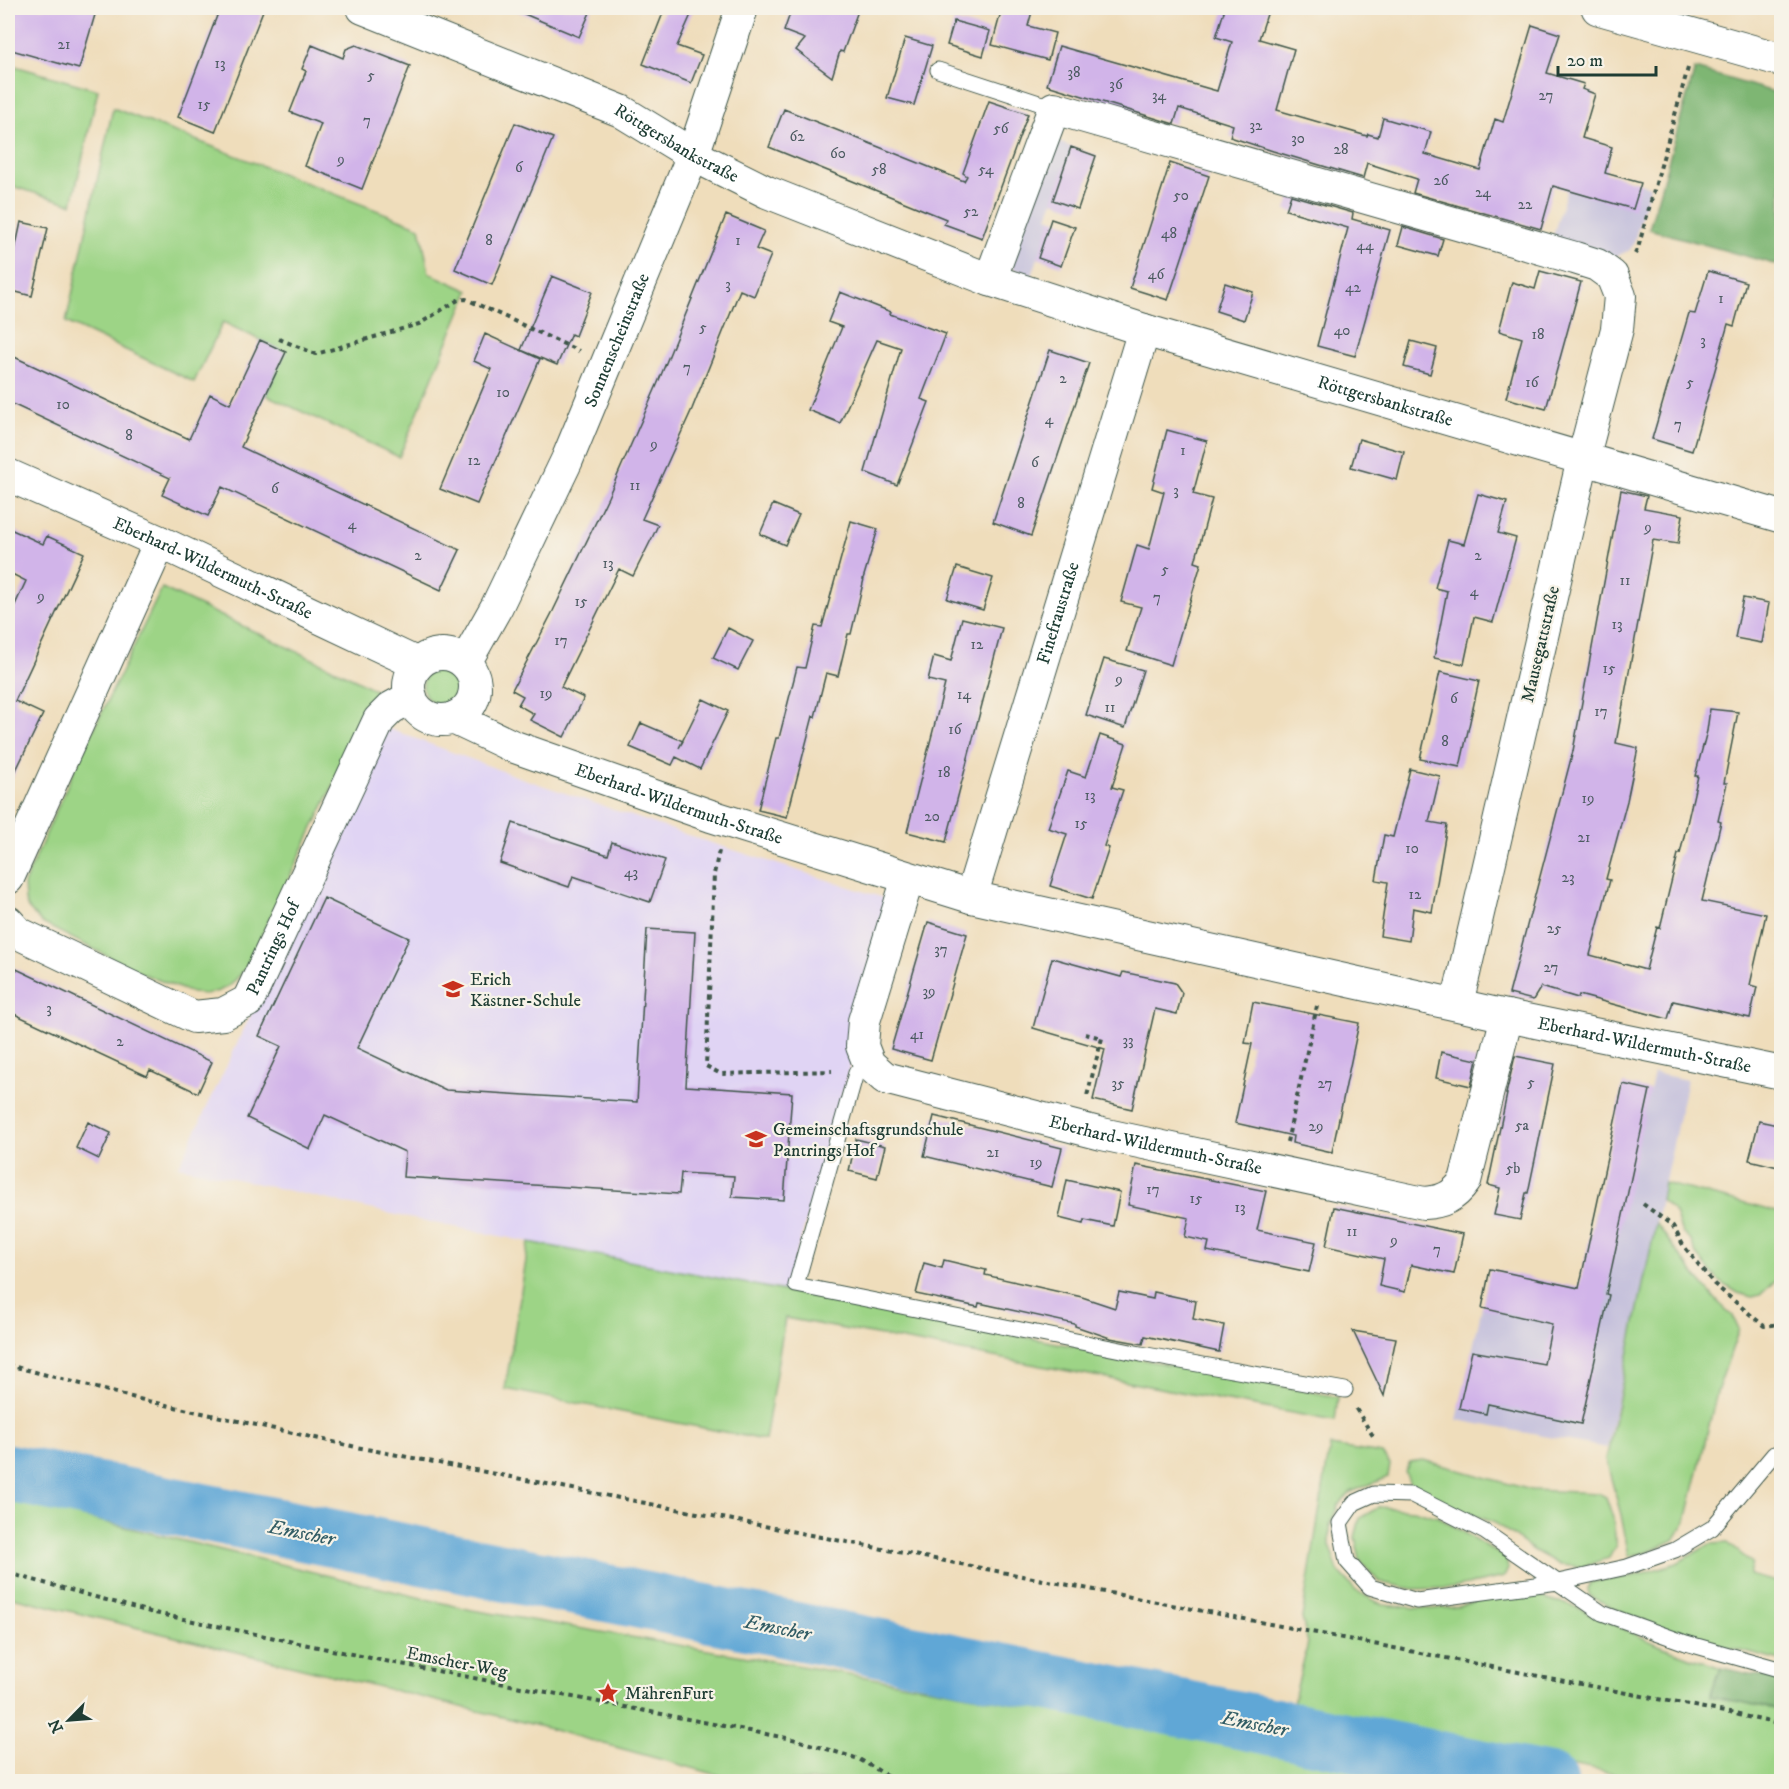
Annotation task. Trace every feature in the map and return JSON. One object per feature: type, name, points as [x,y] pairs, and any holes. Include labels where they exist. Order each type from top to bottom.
[{"type":"main road","points":[[1598,8],[1782,60]]},
{"type":"street","name":"Röttgersbankstraße","points":[[363,8],[621,111],[693,155],[767,192],[990,280],[1144,330],[1782,517]]},
{"type":"street","name":"Sonnenscheinstraße","points":[[465,663],[497,606],[567,460],[693,155],[742,8]]},
{"type":"street","points":[[990,280],[1054,108],[1575,258],[1597,265],[1612,276],[1616,285]]},
{"type":"street","name":"Mausegattstraße","points":[[1456,1004],[1583,459],[1617,329],[1620,296],[1616,285]]},
{"type":"street","name":"Finefraustraße","points":[[971,897],[1144,330]]},
{"type":"street","name":"Eberhard-Wildermuth-Straße","points":[[8,476],[160,542],[418,664]]},
{"type":"street","points":[[8,878],[160,542]]},
{"type":"street","points":[[441,654],[454,656],[465,663],[474,677],[475,694],[467,709],[453,718],[436,719],[420,712],[411,697],[410,680],[418,664],[429,656],[441,654]]},
{"type":"street","name":"Pantrings Hof","points":[[8,922],[18,933],[194,1017],[223,1014],[248,1001],[379,720],[391,708],[411,697]]},
{"type":"street","name":"Eberhard-Wildermuth-Straße","points":[[453,718],[512,746],[711,816],[971,897],[1507,1016],[1782,1073]]},
{"type":"street","points":[[869,1064],[862,1046],[864,1021],[909,878]]},
{"type":"street","name":"Eberhard-Wildermuth-Straße","points":[[869,1064],[885,1078],[1080,1128],[1424,1203],[1449,1198],[1465,1181],[1507,1016]]},
{"type":"lane","points":[[938,70],[1054,108]]},
{"type":"lane","points":[[869,1064],[856,1073],[796,1285],[1141,1354],[1345,1390]]},
{"type":"lane","points":[[1774,1454],[1712,1528],[1694,1539],[1675,1550],[1627,1567],[1558,1582],[1417,1601],[1370,1587],[1347,1561],[1340,1523],[1354,1503],[1374,1494],[1412,1495],[1485,1532],[1558,1582],[1602,1613],[1686,1643],[1782,1670]]},
{"type":"path","points":[[1761,8],[1782,14]]},
{"type":"path","points":[[1616,285],[1638,249],[1698,36]]},
{"type":"path","points":[[279,339],[316,354],[419,324],[458,300],[466,299],[607,363]]},
{"type":"path","points":[[714,874],[706,1066],[721,1074],[820,1070]]},
{"type":"path","points":[[1281,1172],[1324,974]]},
{"type":"path","points":[[1080,1128],[1101,1038],[1085,1034]]},
{"type":"path","points":[[1643,1204],[1673,1226],[1683,1245],[1714,1284],[1764,1326],[1782,1324]]},
{"type":"path","points":[[8,1365],[139,1399],[357,1447],[1700,1707],[1782,1725]]},
{"type":"path","points":[[1345,1390],[1375,1439]]},
{"type":"path","name":"Emscher-Weg","points":[[8,1573],[150,1612],[357,1656],[797,1740],[859,1759],[898,1782]]},
{"type":"shaded area","points":[[1055,141],[1096,156],[1078,209],[1053,201],[1048,217],[1075,227],[1061,266],[1038,258],[1032,276],[1013,269],[1009,258]]},
{"type":"shaded area","points":[[1574,164],[1650,186],[1630,250],[1604,259],[1551,243]]},
{"type":"shaded area","name":"Erich Kästner-Schule","points":[[387,728],[524,779],[699,839],[884,898],[886,907],[853,1055],[786,1291],[790,1293],[765,1440],[505,1389],[529,1242],[414,1219],[179,1166]]},
{"type":"shaded area","points":[[1654,1073],[1687,1080],[1607,1448],[1457,1420],[1490,1270],[1579,1288],[1623,1084],[1650,1090]]},
{"type":"green space","points":[[8,64],[98,90],[72,204],[8,185]]},
{"type":"green space","points":[[1695,69],[1781,94],[1781,266],[1649,229]]},
{"type":"green space","points":[[113,108],[420,227],[429,273],[469,291],[399,457],[266,395],[285,352],[223,322],[194,382],[66,322]]},
{"type":"green space","points":[[162,588],[378,692],[246,968],[232,984],[219,991],[205,994],[192,993],[141,973],[42,923],[28,908],[25,900],[24,884],[74,770]]},
{"type":"green space","points":[[442,667],[449,668],[455,673],[460,679],[460,693],[455,699],[449,704],[442,705],[435,704],[429,699],[424,693],[423,686],[424,679],[429,673],[435,668]]},
{"type":"green space","points":[[1664,1183],[1781,1213],[1781,1279],[1775,1281],[1760,1295],[1752,1297],[1738,1293],[1719,1281],[1696,1254],[1691,1241],[1682,1233],[1675,1213],[1661,1200]]},
{"type":"green space","points":[[1656,1223],[1679,1255],[1718,1302],[1733,1316],[1739,1329],[1717,1392],[1686,1521],[1674,1540],[1648,1552],[1629,1556],[1606,1460]]},
{"type":"green space","points":[[529,1242],[1338,1397],[1335,1421],[785,1318],[765,1440],[505,1389]]},
{"type":"green space","points":[[1330,1446],[1382,1454],[1390,1465],[1388,1477],[1351,1492],[1338,1506],[1330,1524],[1330,1548],[1338,1571],[1356,1591],[1383,1605],[1430,1609],[1458,1607],[1499,1594],[1526,1593],[1576,1607],[1663,1647],[1721,1668],[1710,1696],[1781,1710],[1781,1781],[1653,1781],[1291,1711],[1308,1643],[1302,1618]]},
{"type":"green space","points":[[1423,1460],[1531,1490],[1598,1493],[1606,1497],[1613,1518],[1616,1545],[1609,1558],[1583,1567],[1560,1565],[1535,1551],[1495,1523],[1438,1502],[1411,1486],[1405,1472],[1410,1462]]},
{"type":"green space","points":[[8,1499],[472,1610],[948,1691],[1418,1781],[740,1781],[535,1725],[8,1596]]},
{"type":"green space","points":[[1379,1507],[1413,1510],[1438,1517],[1506,1558],[1508,1569],[1504,1577],[1453,1588],[1413,1589],[1379,1582],[1360,1560],[1355,1537],[1360,1518]]},
{"type":"green space","points":[[1728,1543],[1752,1563],[1749,1575],[1781,1583],[1781,1661],[1679,1635],[1590,1596],[1587,1588],[1591,1582],[1633,1576],[1677,1563],[1710,1544]]},
{"type":"green space","points":[[1721,1668],[1781,1680],[1781,1710],[1710,1696]]},
{"type":"building","points":[[8,8],[97,8],[79,69],[8,49]]},
{"type":"building","points":[[220,8],[264,8],[215,132],[178,117]]},
{"type":"building","points":[[510,8],[592,8],[579,37]]},
{"type":"building","points":[[665,8],[694,8],[677,46],[702,55],[691,83],[643,64]]},
{"type":"building","points":[[792,8],[859,8],[843,52],[840,51],[832,77],[796,50],[805,39],[784,31]]},
{"type":"building","points":[[1002,8],[1033,8],[1028,26],[1055,33],[1048,60],[992,45]]},
{"type":"building","points":[[1225,8],[1269,8],[1259,39],[1294,49],[1277,110],[1367,136],[1368,134],[1378,137],[1383,118],[1431,132],[1425,154],[1480,170],[1495,119],[1503,122],[1532,25],[1560,34],[1547,73],[1584,84],[1582,89],[1595,94],[1582,138],[1612,147],[1605,173],[1641,183],[1633,209],[1553,186],[1541,229],[1413,193],[1417,179],[1367,163],[1363,178],[1230,137],[1233,125],[1179,108],[1174,124],[1047,85],[1059,46],[1217,91],[1232,42],[1216,37]]},
{"type":"building","points":[[954,21],[990,31],[983,56],[947,45]]},
{"type":"building","points":[[905,38],[932,46],[914,105],[887,98]]},
{"type":"building","points":[[312,45],[343,58],[346,49],[356,45],[410,66],[362,189],[305,166],[321,124],[290,112],[306,71],[302,69]]},
{"type":"building","points":[[989,101],[1028,114],[982,238],[944,224],[946,219],[769,147],[784,109],[964,181],[967,176],[963,173]]},
{"type":"building","points":[[515,123],[553,138],[492,285],[455,269]]},
{"type":"building","points":[[1071,147],[1096,156],[1078,209],[1053,200]]},
{"type":"building","points":[[1170,163],[1209,176],[1168,300],[1130,288]]},
{"type":"building","points":[[1291,195],[1353,213],[1352,219],[1390,230],[1355,356],[1317,346],[1348,228],[1286,210]]},
{"type":"building","points":[[726,215],[764,231],[756,249],[771,255],[754,296],[740,290],[692,409],[642,519],[658,525],[652,538],[633,576],[619,569],[561,687],[584,698],[564,737],[530,720],[534,714],[518,705],[523,696],[512,690],[608,497],[657,385]]},
{"type":"building","points":[[1051,219],[1075,227],[1061,266],[1038,258]]},
{"type":"building","points":[[21,222],[48,228],[32,296],[8,290]]},
{"type":"building","points":[[1403,227],[1443,239],[1438,256],[1398,245]]},
{"type":"building","points":[[1540,271],[1581,282],[1546,409],[1506,398],[1522,338],[1499,331],[1512,282],[1535,289]]},
{"type":"building","points":[[1708,271],[1746,282],[1734,326],[1728,324],[1692,451],[1652,439],[1689,313],[1695,314]]},
{"type":"building","points":[[552,276],[592,292],[575,336],[571,334],[557,365],[521,350]]},
{"type":"building","points":[[1225,283],[1253,292],[1244,320],[1216,311]]},
{"type":"building","points":[[840,292],[891,312],[890,314],[946,334],[921,399],[929,402],[897,485],[865,472],[901,348],[877,340],[840,423],[808,410],[842,327],[828,322]]},
{"type":"building","points":[[485,334],[540,359],[477,504],[440,489],[491,369],[474,361]]},
{"type":"building","points":[[260,340],[286,352],[241,447],[460,550],[441,590],[222,487],[208,516],[162,495],[170,478],[8,402],[8,354],[189,439],[210,394],[230,404]]},
{"type":"building","points":[[1411,341],[1437,348],[1430,374],[1404,367]]},
{"type":"building","points":[[1050,350],[1089,363],[1031,536],[993,522]]},
{"type":"building","points":[[1167,430],[1207,441],[1193,494],[1212,499],[1195,562],[1201,564],[1171,665],[1127,651],[1141,607],[1121,602],[1137,545],[1149,549],[1164,492],[1152,488]]},
{"type":"building","points":[[1359,439],[1404,452],[1397,480],[1351,467]]},
{"type":"building","points":[[1621,490],[1647,496],[1644,508],[1683,515],[1678,544],[1653,540],[1616,743],[1638,748],[1627,801],[1606,879],[1610,880],[1590,955],[1646,970],[1657,927],[1660,928],[1678,854],[1680,854],[1698,776],[1695,776],[1707,731],[1710,709],[1738,712],[1724,783],[1727,783],[1718,821],[1721,822],[1702,901],[1766,914],[1750,985],[1757,987],[1750,1018],[1673,1001],[1668,1019],[1541,987],[1533,1000],[1509,994],[1573,751]]},
{"type":"building","points":[[1478,494],[1507,502],[1498,533],[1516,538],[1493,622],[1474,617],[1464,664],[1434,658],[1447,591],[1435,588],[1448,540],[1464,544]]},
{"type":"building","points":[[773,504],[799,515],[785,545],[760,534]]},
{"type":"building","points":[[851,521],[878,529],[838,676],[826,673],[787,817],[758,810],[797,667],[805,668],[815,626],[822,627]]},
{"type":"building","points":[[8,528],[43,544],[47,536],[84,553],[15,701],[43,714],[8,787],[8,620],[26,581],[8,572]]},
{"type":"building","points":[[957,567],[993,578],[983,610],[947,599]]},
{"type":"building","points":[[1743,598],[1769,603],[1762,643],[1735,638]]},
{"type":"building","points":[[962,618],[1002,628],[946,842],[907,832],[945,684],[928,680],[934,656],[951,661]]},
{"type":"building","points":[[728,628],[753,641],[738,670],[713,658]]},
{"type":"building","points":[[1104,659],[1143,670],[1125,728],[1086,715]]},
{"type":"building","points":[[1440,672],[1479,681],[1460,767],[1420,759]]},
{"type":"building","points":[[703,699],[728,711],[700,769],[676,757],[672,765],[630,747],[641,723],[683,741]]},
{"type":"building","points":[[1100,735],[1126,744],[1112,787],[1123,790],[1104,846],[1109,848],[1092,899],[1050,886],[1067,834],[1048,828],[1068,771],[1086,777]]},
{"type":"building","points":[[1410,769],[1440,776],[1429,822],[1447,825],[1432,912],[1413,908],[1409,941],[1380,936],[1388,882],[1376,880],[1384,835],[1393,837]]},
{"type":"building","points":[[513,823],[608,855],[612,842],[665,860],[650,902],[573,876],[569,887],[500,863]]},
{"type":"building","points":[[324,898],[409,938],[357,1048],[446,1090],[637,1102],[647,929],[695,932],[686,1086],[792,1093],[784,1200],[732,1197],[734,1176],[681,1173],[679,1194],[403,1177],[405,1152],[325,1115],[310,1149],[247,1118],[281,1046],[259,1036]]},
{"type":"building","points":[[928,922],[967,934],[931,1060],[891,1049]]},
{"type":"building","points":[[1052,958],[1121,977],[1123,972],[1175,983],[1182,993],[1177,1014],[1155,1009],[1132,1109],[1093,1100],[1105,1049],[1033,1028]]},
{"type":"building","points":[[8,965],[212,1062],[198,1093],[150,1070],[147,1076],[8,1011]]},
{"type":"building","points":[[1253,1002],[1359,1023],[1332,1152],[1292,1143],[1293,1136],[1235,1123],[1252,1044],[1245,1043]]},
{"type":"building","points":[[1441,1052],[1477,1060],[1471,1086],[1436,1078]]},
{"type":"building","points":[[1515,1056],[1555,1064],[1528,1193],[1526,1193],[1520,1220],[1494,1215],[1500,1188],[1488,1185]]},
{"type":"building","points":[[1623,1084],[1650,1090],[1606,1294],[1609,1295],[1581,1424],[1488,1404],[1486,1414],[1459,1408],[1472,1351],[1544,1364],[1552,1324],[1482,1308],[1490,1269],[1579,1288]]},
{"type":"building","points":[[934,1116],[1062,1148],[1052,1187],[924,1156]]},
{"type":"building","points":[[1759,1121],[1782,1126],[1782,1168],[1749,1160]]},
{"type":"building","points":[[88,1122],[111,1133],[99,1159],[76,1148]]},
{"type":"building","points":[[856,1139],[885,1146],[877,1178],[849,1171]]},
{"type":"building","points":[[1136,1165],[1266,1191],[1257,1230],[1316,1242],[1309,1272],[1207,1251],[1209,1242],[1185,1237],[1189,1218],[1128,1205]]},
{"type":"building","points":[[1067,1180],[1120,1192],[1113,1226],[1084,1220],[1083,1224],[1059,1218]]},
{"type":"building","points":[[1334,1207],[1463,1234],[1454,1274],[1411,1265],[1405,1292],[1379,1286],[1384,1259],[1326,1246]]},
{"type":"building","points":[[944,1260],[986,1270],[985,1275],[1082,1297],[1115,1308],[1119,1292],[1153,1299],[1154,1292],[1196,1301],[1193,1319],[1224,1325],[1219,1352],[1145,1336],[1143,1344],[1110,1338],[1075,1326],[1075,1324],[979,1303],[978,1307],[916,1294],[924,1263],[942,1268]]},
{"type":"building","points":[[1353,1331],[1396,1338],[1384,1396]]},
{"type":"waterway","name":"Emscher","points":[[8,1473],[1549,1782]]},
{"type":"waterway","points":[[1421,1782],[1449,1762]]},
{"type":"place","name":"Erich Kästner-Schule","points":[[453,989]]},
{"type":"place","name":"Gemeinschaftsgrundschule Pantrings Hof","points":[[756,1139]]},
{"type":"place","name":"MährenFurt","points":[[608,1693]]}]
